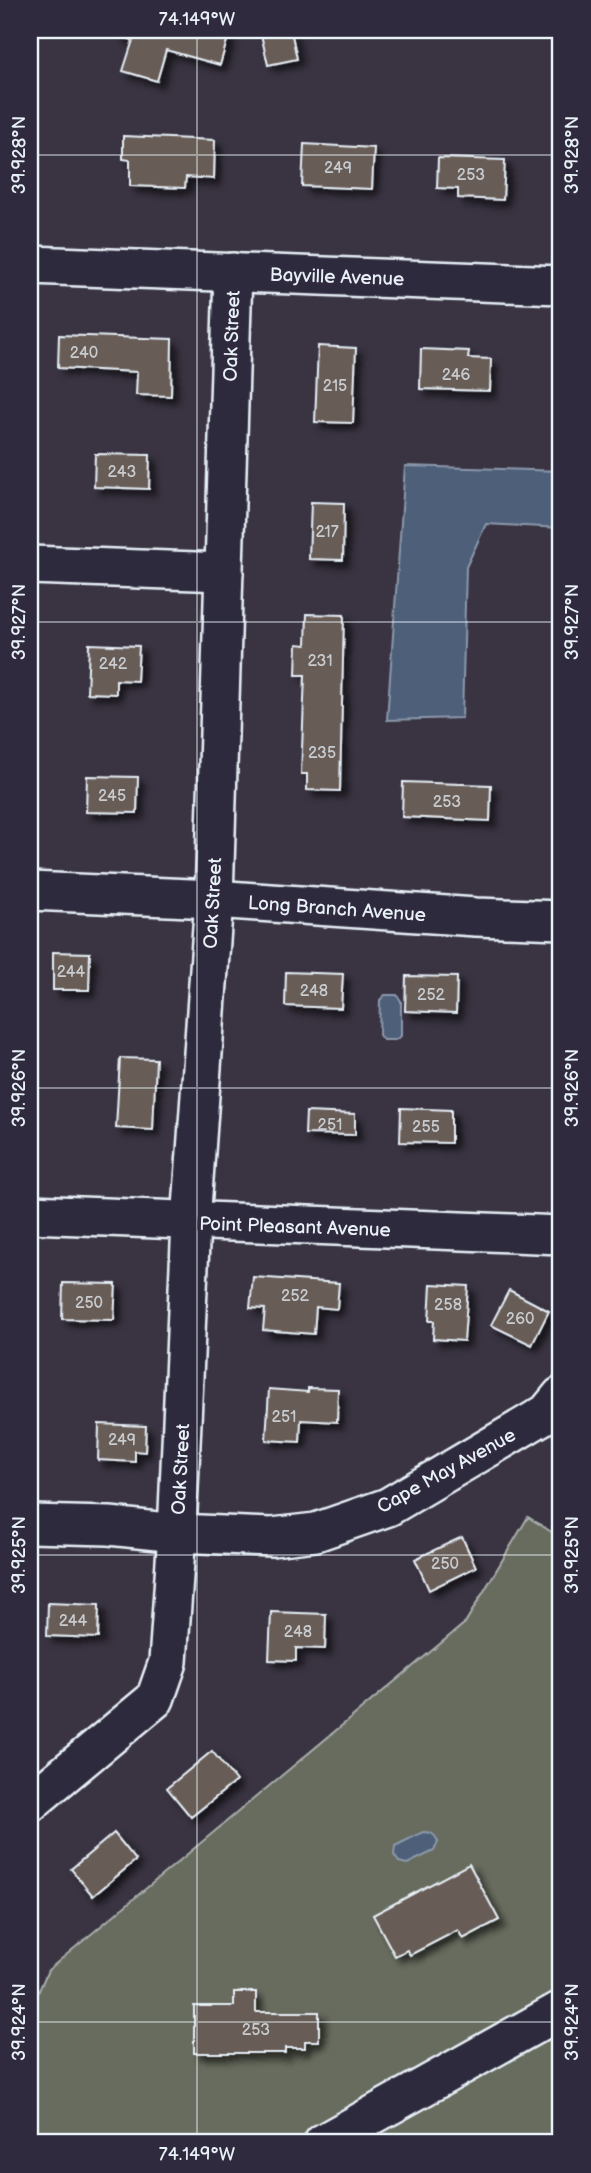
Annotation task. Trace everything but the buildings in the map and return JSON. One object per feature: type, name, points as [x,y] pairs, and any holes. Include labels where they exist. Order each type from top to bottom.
[{"type":"street","name":"Bayville Avenue","points":[[30,265],[561,285]]},
{"type":"street","name":"Oak Street","points":[[30,1804],[155,1699],[168,1662],[177,1533],[191,1222],[214,899],[233,272]]},
{"type":"street","points":[[30,565],[224,572]]},
{"type":"street","name":"Long Branch Avenue","points":[[30,891],[214,899],[476,918],[561,920]]},
{"type":"street","name":"Point Pleasant Avenue","points":[[30,1214],[561,1235]]},
{"type":"street","name":"Cape May Avenue","points":[[30,1524],[109,1526],[177,1533],[272,1537],[316,1532],[388,1507],[547,1413],[561,1396]]},
{"type":"street","points":[[323,2143],[561,2010]]},
{"type":"green space","points":[[528,1517],[561,1538],[561,2143],[30,2143],[30,2011],[48,1970],[465,1623]]},
{"type":"water","points":[[405,466],[561,471],[561,528],[486,524],[466,567],[462,718],[387,720]]},
{"type":"water","points":[[385,995],[397,995],[401,1001],[401,1036],[395,1040],[383,1040],[379,1035],[380,1000]]},
{"type":"water","points":[[423,1832],[432,1834],[437,1839],[434,1851],[407,1864],[399,1862],[394,1855],[395,1846]]}]
